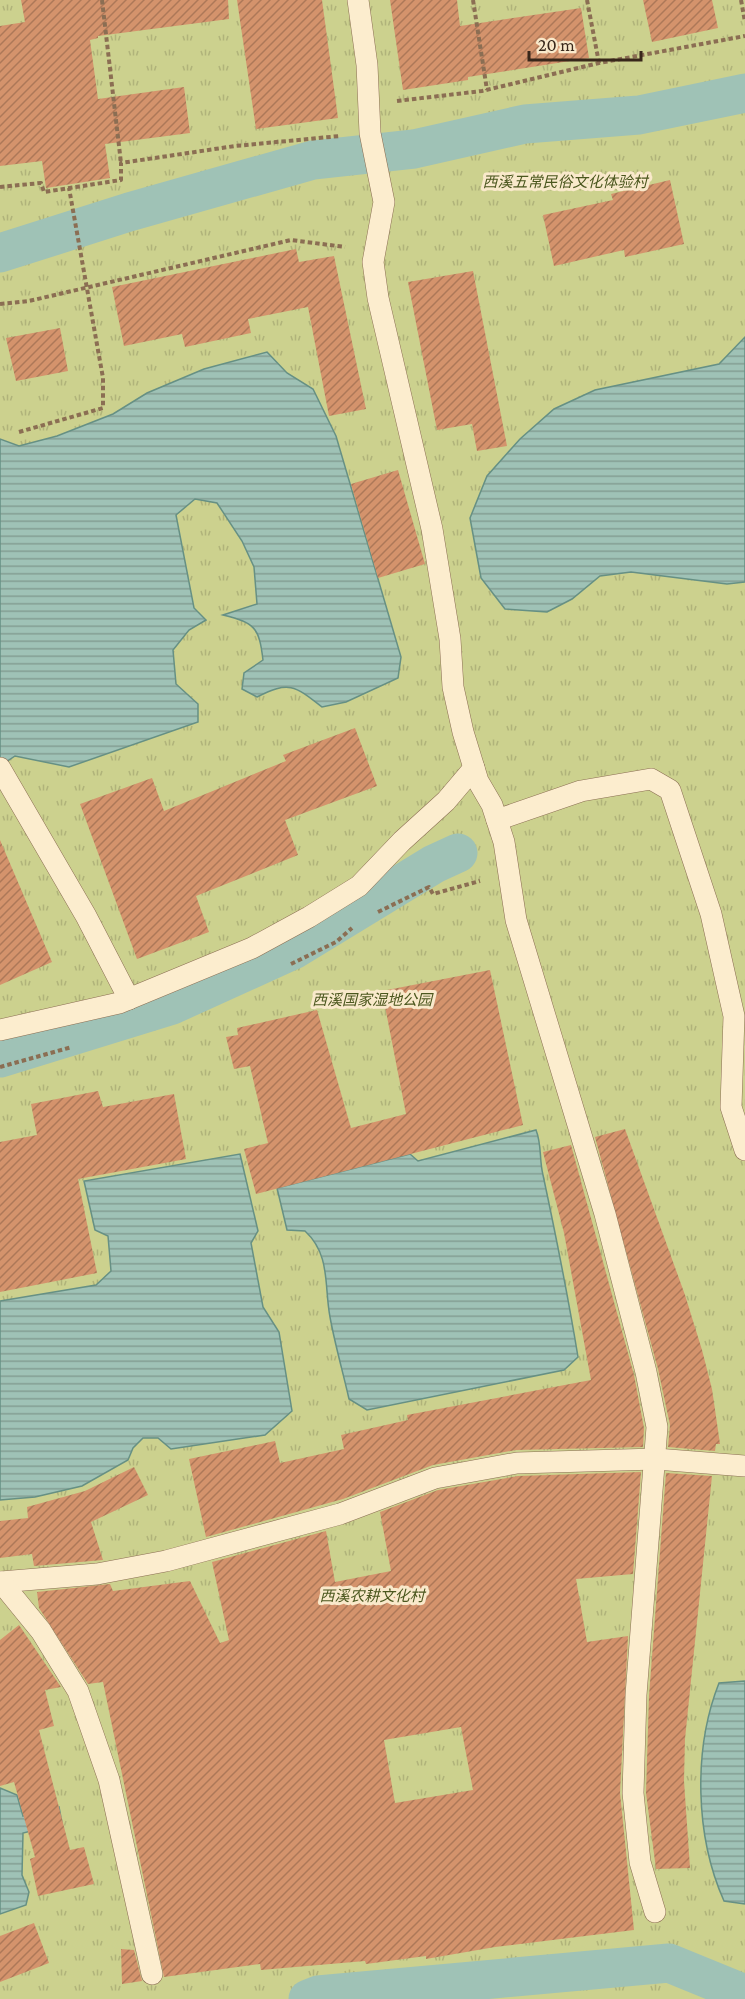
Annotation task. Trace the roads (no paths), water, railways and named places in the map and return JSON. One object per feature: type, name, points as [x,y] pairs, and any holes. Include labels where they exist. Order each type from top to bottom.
[{"type":"lane","points":[[358,0],[367,65],[370,133],[384,202],[373,262],[378,298],[432,529],[450,639],[453,687],[474,768],[497,820],[504,843],[516,920],[605,1215],[646,1372],[657,1427],[637,1684],[633,1793],[640,1862],[655,1912]]},
{"type":"lane","points":[[0,1030],[129,999],[252,948],[309,917],[359,886],[402,841],[446,801],[474,768]]},
{"type":"lane","points":[[3,773],[86,916],[129,999]]},
{"type":"lane","points":[[497,820],[581,791],[651,779],[670,790],[711,914],[734,1016],[731,1107],[745,1150]]},
{"type":"lane","points":[[1,1582],[97,1574],[165,1561],[340,1514],[435,1478],[517,1462],[656,1459],[745,1466]]},
{"type":"lane","points":[[1,1582],[41,1631],[78,1691],[109,1780],[152,1974]]},
{"type":"water","points":[[745,337],[745,582],[727,584],[631,572],[600,576],[572,599],[547,612],[505,609],[481,578],[470,518],[487,476],[520,439],[554,409],[595,390],[719,364]]},
{"type":"water","points":[[267,352],[287,373],[313,389],[336,436],[401,657],[398,678],[346,702],[322,707],[305,694],[291,688],[284,687],[257,697],[242,689],[244,673],[263,660],[260,640],[254,628],[249,624],[223,615],[257,604],[254,567],[242,541],[217,503],[195,499],[176,515],[194,608],[206,620],[189,630],[173,650],[176,684],[198,704],[198,722],[69,767],[15,756],[0,766],[0,439],[19,446],[57,436],[113,414],[147,393],[204,369]]},
{"type":"water","points":[[536,1130],[578,1357],[564,1370],[367,1410],[349,1399],[330,1317],[323,1261],[313,1240],[305,1231],[287,1230],[277,1188],[410,1154],[418,1161]]},
{"type":"water","points":[[240,1154],[258,1231],[251,1243],[263,1307],[279,1332],[292,1411],[265,1435],[171,1449],[158,1438],[143,1438],[133,1448],[128,1460],[82,1486],[35,1497],[0,1500],[0,1301],[96,1285],[111,1271],[108,1236],[95,1230],[84,1181]]},
{"type":"water","points":[[745,1681],[745,1904],[724,1901],[714,1876],[707,1849],[701,1792],[705,1736],[719,1683]]},
{"type":"water","points":[[0,1788],[17,1795],[23,1816],[59,1807],[62,1823],[23,1833],[22,1875],[29,1892],[26,1905],[0,1914]]},
{"type":"waterway","points":[[0,253],[129,212],[313,160],[414,149],[525,124],[639,115],[745,93]]},
{"type":"waterway","points":[[0,1058],[172,1005],[293,950],[434,864],[458,853]]},
{"type":"waterway","points":[[308,1999],[318,1995],[669,1963],[745,1994]]},
{"type":"park label","name":"西溪五常民俗文化体验村","points":[[565,182]]},
{"type":"park label","name":"西溪国家湿地公园","points":[[372,1000]]},
{"type":"park label","name":"西溪农耕文化村","points":[[372,1596]]}]
